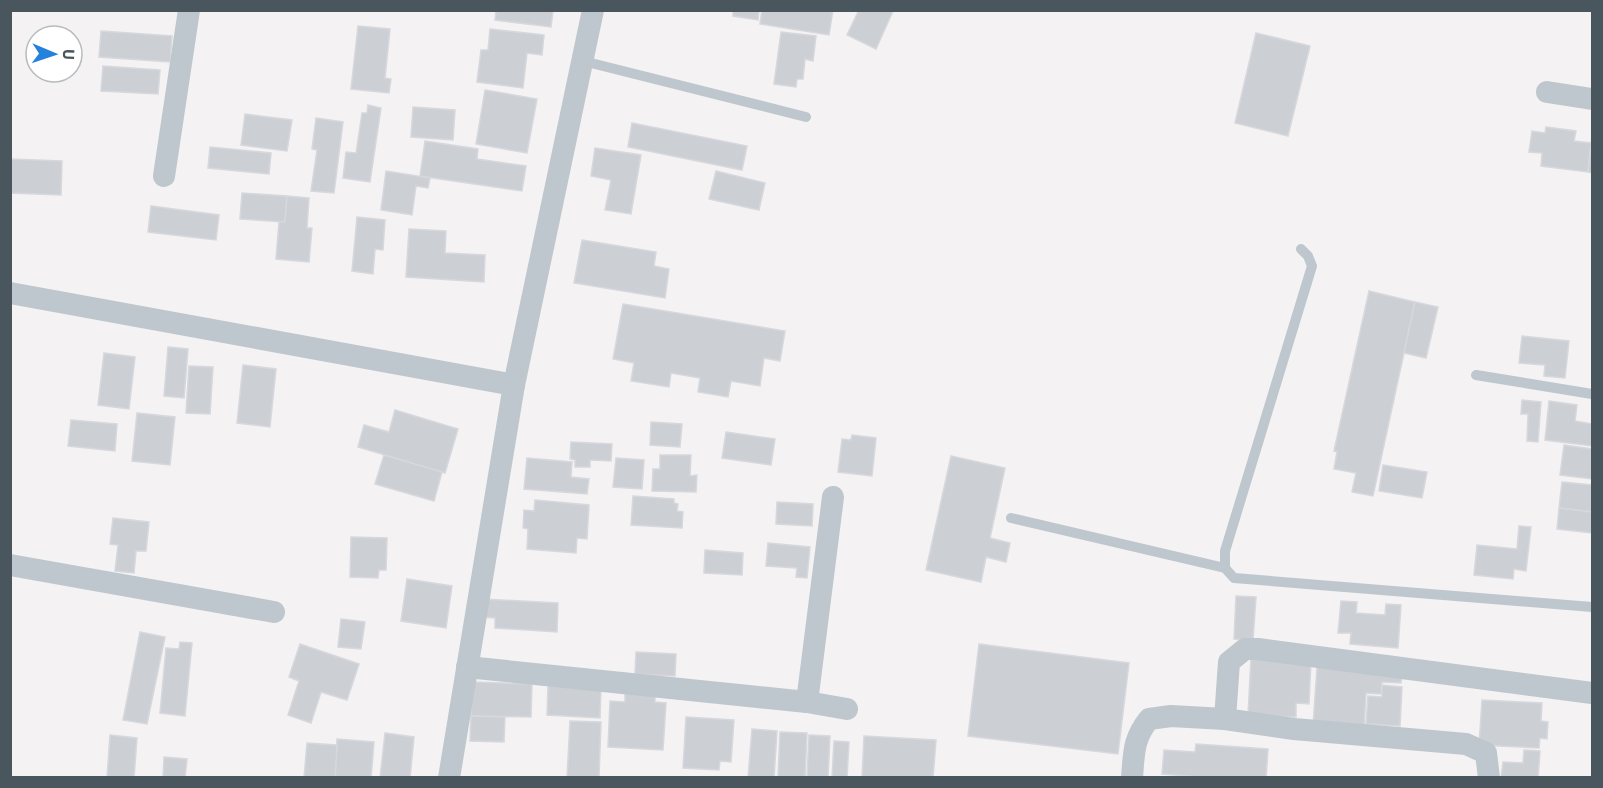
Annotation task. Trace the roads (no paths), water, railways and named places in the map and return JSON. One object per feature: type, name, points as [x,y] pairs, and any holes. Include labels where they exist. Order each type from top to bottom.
[{"type":"street","points":[[164,176],[189,10]]},
{"type":"street","points":[[449,777],[514,385],[592,10]]},
{"type":"street","points":[[1547,92],[1593,99]]},
{"type":"street","points":[[10,293],[514,385]]},
{"type":"street","points":[[807,702],[833,497]]},
{"type":"street","points":[[10,566],[274,612]]},
{"type":"street","points":[[1225,719],[1229,662],[1245,649],[1593,693]]},
{"type":"street","points":[[467,668],[807,702],[847,709]]},
{"type":"street","points":[[1132,777],[1134,752],[1139,732],[1149,719],[1171,716],[1225,719],[1294,729],[1466,744],[1486,753],[1489,777]]},
{"type":"lane","points":[[583,61],[806,117]]},
{"type":"lane","points":[[1225,568],[1225,551],[1312,266],[1308,256],[1301,249]]},
{"type":"lane","points":[[1476,375],[1593,394]]},
{"type":"lane","points":[[1011,518],[1225,568],[1234,578],[1593,607]]}]
